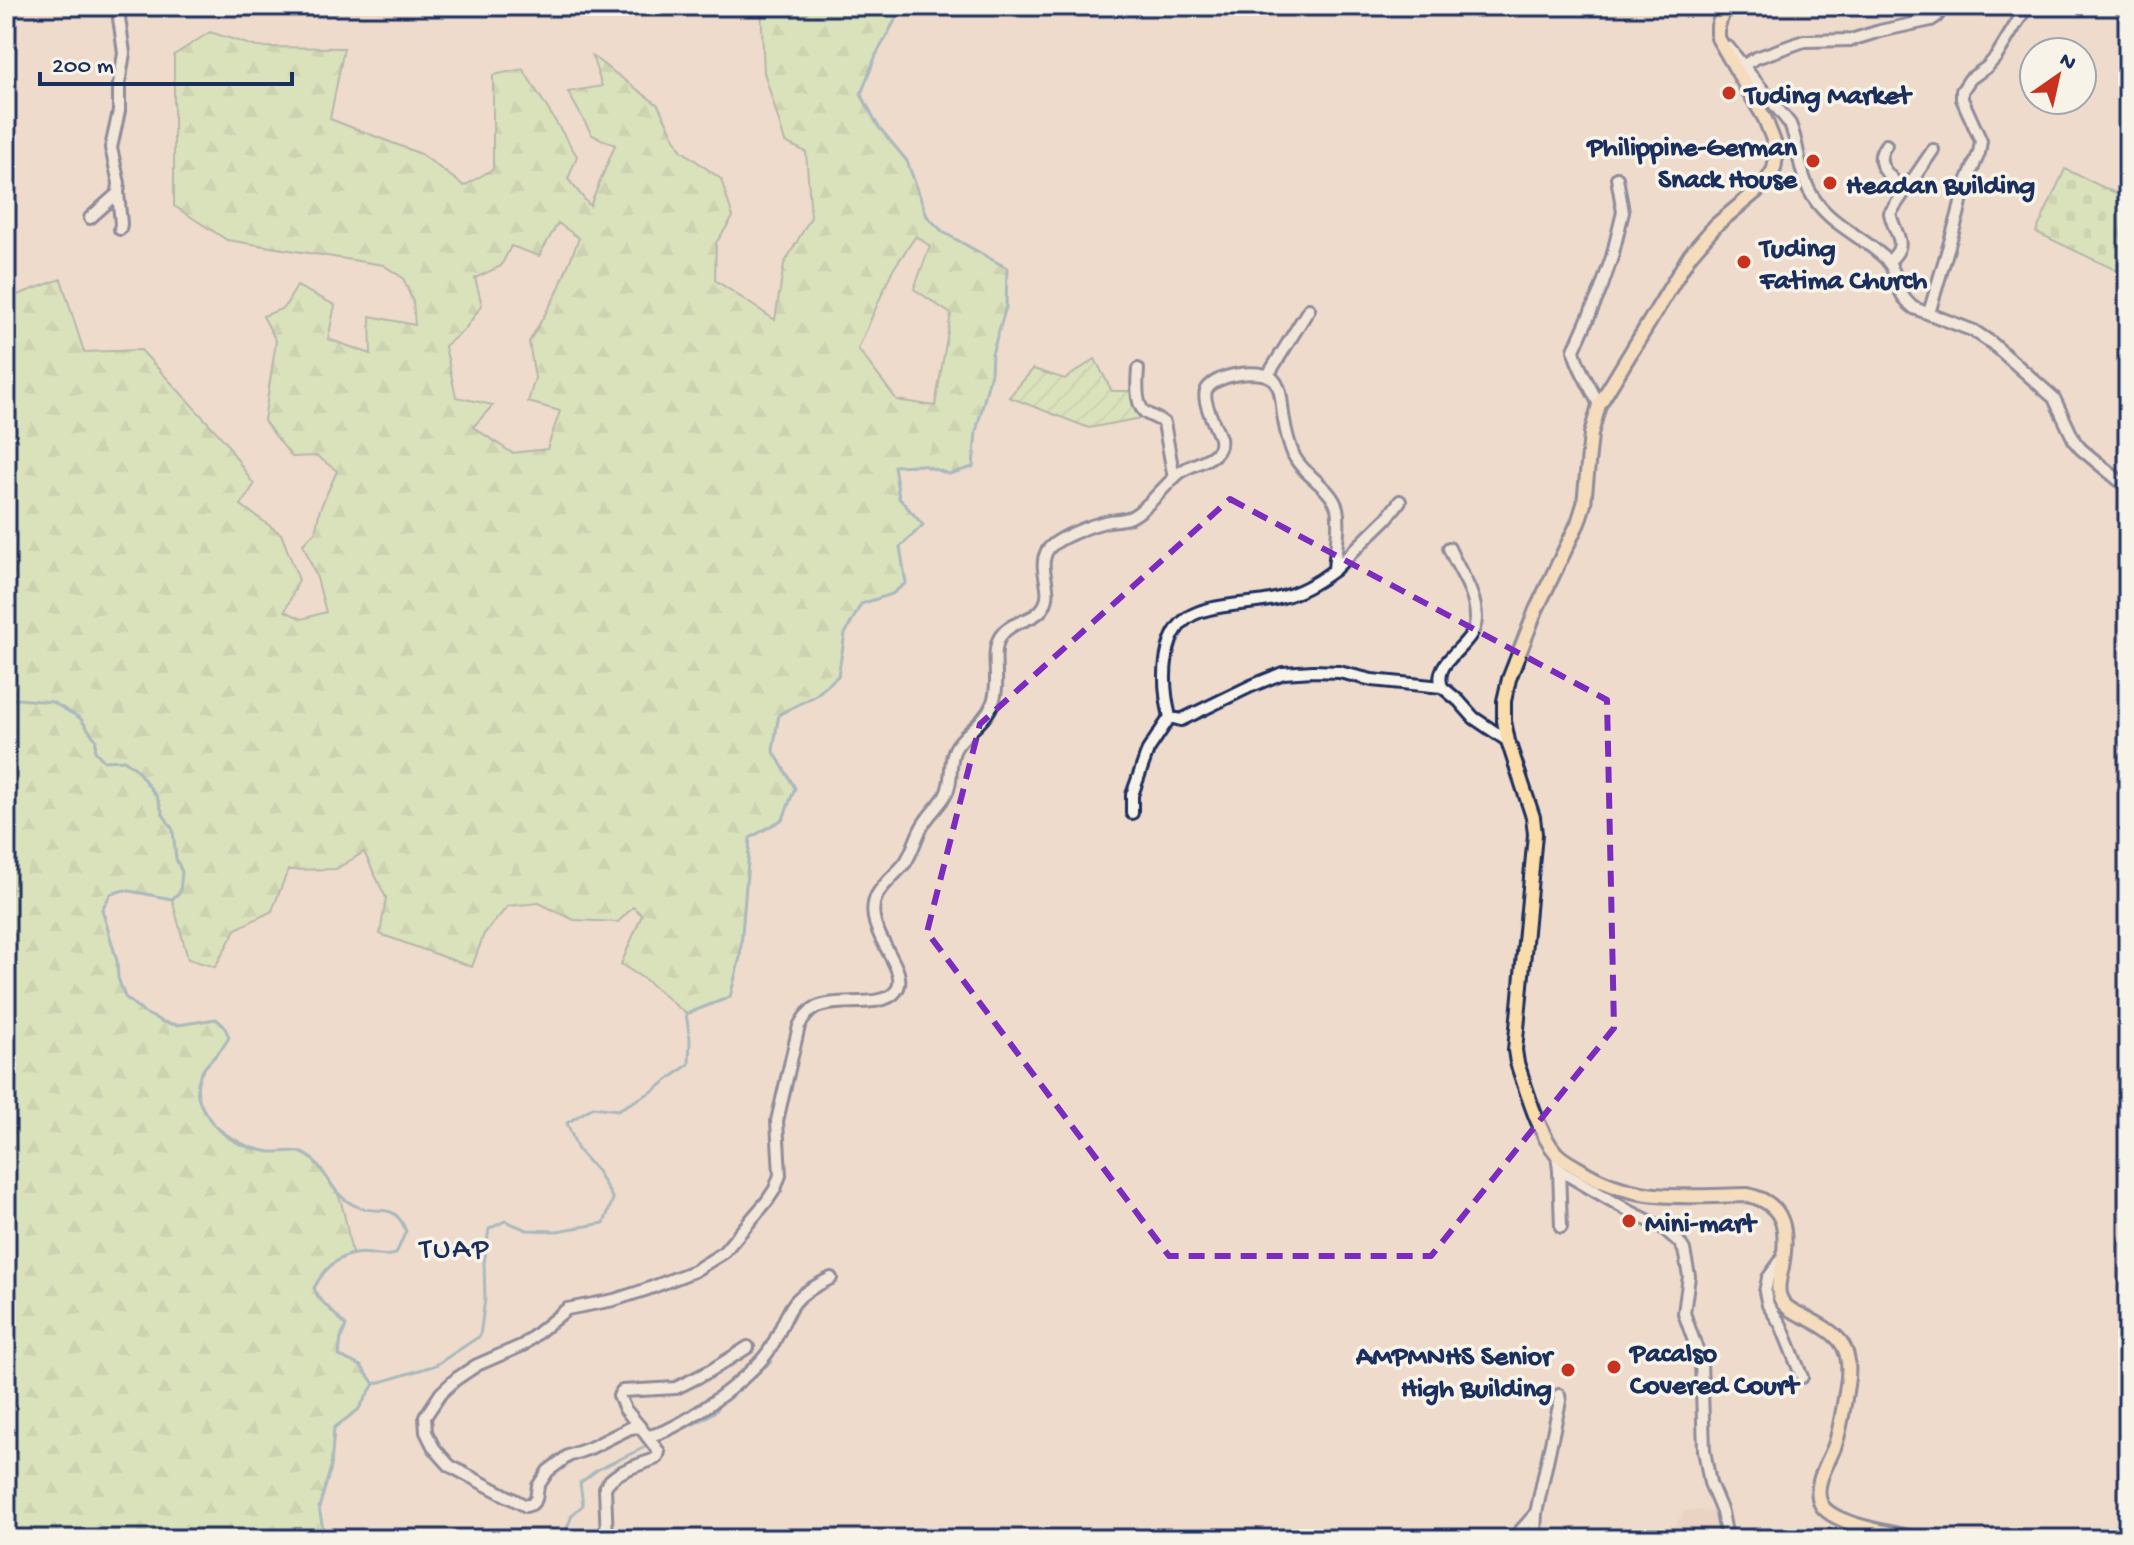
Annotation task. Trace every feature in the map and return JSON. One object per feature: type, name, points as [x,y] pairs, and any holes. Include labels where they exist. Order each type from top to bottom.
[{"type":"main road","points":[[1725,6],[1718,26],[1718,38],[1765,119],[1774,142],[1774,169],[1765,184],[1716,225],[1690,255],[1599,405],[1591,434],[1584,504],[1578,523],[1536,610],[1509,679],[1504,711],[1508,741],[1533,817],[1535,834],[1515,1050],[1536,1114],[1557,1155],[1594,1178],[1636,1194],[1665,1197],[1748,1195],[1770,1204],[1778,1212],[1785,1236],[1779,1296],[1784,1305],[1795,1313],[1825,1327],[1843,1344],[1849,1356],[1848,1381],[1835,1444],[1819,1491],[1821,1503],[1829,1513],[1846,1521],[1917,1539]]},
{"type":"street","points":[[120,229],[119,183],[111,148],[119,111],[124,53],[119,18],[121,6]]},
{"type":"street","points":[[1742,66],[1804,41],[1851,40],[1931,20],[1944,6]]},
{"type":"street","points":[[1929,313],[1981,141],[1962,99],[1962,91],[1970,79],[1996,57],[2027,6]]},
{"type":"street","points":[[1718,38],[1733,52],[1790,124],[1801,169],[1809,190],[1821,208],[1888,262],[1906,302],[1984,336],[2044,388],[2060,408],[2081,449],[2128,488]]},
{"type":"street","points":[[1886,145],[1880,153],[1881,165],[1904,191]]},
{"type":"street","points":[[1888,262],[1897,255],[1901,242],[1890,213],[1933,150]]},
{"type":"street","points":[[1599,405],[1575,359],[1574,350],[1612,257],[1623,212],[1617,178]]},
{"type":"street","points":[[90,218],[118,193]]},
{"type":"street","points":[[1268,375],[1309,309]]},
{"type":"street","points":[[1138,369],[1141,406],[1146,413],[1164,423],[1174,478]]},
{"type":"street","points":[[831,1278],[795,1301],[766,1355],[690,1419],[655,1435],[630,1428],[568,1456],[548,1471],[538,1486],[532,1504],[526,1506],[450,1466],[434,1448],[426,1432],[425,1417],[441,1393],[456,1379],[477,1365],[523,1345],[567,1309],[645,1290],[712,1261],[733,1242],[767,1201],[780,1175],[777,1121],[799,1026],[815,1008],[830,1003],[888,999],[897,991],[900,982],[898,972],[874,922],[877,896],[906,861],[926,820],[945,796],[950,786],[953,754],[957,745],[983,721],[993,703],[998,681],[996,649],[999,637],[1008,628],[1043,609],[1048,593],[1044,562],[1051,545],[1099,524],[1133,516],[1183,471],[1216,454],[1220,438],[1206,403],[1207,389],[1212,384],[1238,374],[1261,373],[1268,375],[1279,387],[1286,432],[1296,460],[1335,502],[1338,512],[1334,570]]},
{"type":"street","points":[[1132,813],[1132,795],[1148,750],[1170,717],[1165,655],[1177,628],[1184,620],[1201,611],[1279,598],[1318,582],[1387,518],[1400,501]]},
{"type":"street","points":[[1449,548],[1475,600],[1477,621],[1468,641],[1440,672],[1439,679],[1442,687],[1474,718],[1508,741]]},
{"type":"street","points":[[1170,717],[1181,720],[1283,673],[1339,672],[1372,680],[1442,687]]},
{"type":"street","points":[[1557,1155],[1561,1227]]},
{"type":"street","points":[[1559,1170],[1662,1227],[1684,1250],[1689,1276],[1684,1313],[1701,1361],[1704,1450],[1710,1483],[1722,1512],[1727,1539]]},
{"type":"street","points":[[1783,1257],[1768,1278],[1765,1292],[1768,1305],[1781,1325],[1802,1377]]},
{"type":"street","points":[[607,1539],[607,1482],[657,1458],[659,1452],[625,1409],[619,1396],[622,1391],[676,1388],[748,1347]]},
{"type":"street","points":[[1535,1534],[1536,1513],[1559,1395]]},
{"type":"street","points":[[1513,1539],[1536,1513]]},
{"type":"highlighted area","points":[[1230,499],[1607,700],[1614,1028],[1431,1256],[1169,1256],[927,932],[980,724]]},
{"type":"shaded area","points":[[1686,1510],[1716,1512],[1722,1539],[1672,1539],[1677,1522]]},
{"type":"green space","points":[[761,6],[849,6],[898,14],[876,55],[861,94],[878,126],[907,161],[927,217],[943,232],[1007,268],[1006,307],[992,354],[991,373],[976,432],[973,467],[949,474],[922,465],[894,466],[899,498],[923,525],[900,547],[906,583],[892,594],[861,604],[845,634],[838,676],[815,696],[779,715],[773,750],[795,788],[783,819],[750,838],[740,957],[730,997],[686,1014],[621,964],[642,915],[633,907],[618,922],[574,920],[539,903],[508,906],[484,934],[472,967],[380,934],[386,898],[364,852],[336,869],[288,870],[272,911],[236,929],[215,967],[188,959],[172,899],[125,890],[111,894],[102,909],[125,997],[143,1012],[163,1022],[178,1025],[216,1019],[229,1037],[204,1069],[198,1082],[202,1108],[210,1119],[232,1138],[246,1145],[271,1152],[294,1151],[307,1155],[338,1194],[352,1253],[330,1267],[314,1288],[318,1297],[346,1326],[339,1355],[361,1366],[374,1384],[358,1410],[334,1428],[331,1467],[319,1508],[325,1539],[6,1539],[6,299],[61,279],[84,352],[141,350],[225,441],[254,485],[241,505],[281,534],[299,580],[285,611],[302,619],[326,612],[303,544],[315,532],[320,509],[337,471],[317,456],[292,457],[264,421],[276,341],[263,316],[284,308],[297,286],[335,305],[328,339],[371,354],[370,316],[415,325],[413,302],[403,278],[383,265],[227,240],[174,206],[174,55],[210,32],[257,47],[344,48],[330,119],[421,154],[464,186],[493,169],[493,75],[523,69],[577,156],[568,179],[590,206],[615,145],[592,135],[568,92],[602,86],[592,56],[658,105],[681,150],[721,179],[733,217],[716,243],[715,280],[775,320],[784,264],[811,217],[806,152],[785,142],[764,72]],"holes":[[[558,223],[579,238],[557,293],[529,342],[535,378],[528,402],[560,411],[547,449],[512,453],[473,427],[493,405],[456,397],[445,346],[465,329],[482,305],[475,278],[501,266],[511,246],[539,256]],[[916,236],[930,246],[914,289],[951,314],[935,406],[897,400],[858,349],[892,271]]]},
{"type":"green space","points":[[2065,169],[2128,199],[2128,276],[2036,232]]},
{"type":"green space","points":[[1095,359],[1112,391],[1136,391],[1141,418],[1089,428],[1009,397],[1033,369],[1065,379]]},
{"type":"waterway","points":[[325,1539],[319,1508],[331,1467],[334,1428],[358,1410],[374,1384],[436,1365],[480,1336],[489,1229],[505,1221],[527,1230],[557,1231],[604,1223],[613,1199],[597,1171],[578,1150],[567,1123],[593,1107],[618,1110],[653,1091],[689,1064],[690,1039],[686,1014],[730,997],[740,957],[750,838],[783,819],[795,788],[773,750],[779,714],[815,696],[838,676],[845,634],[861,604],[892,594],[906,583],[900,547],[923,525],[899,498],[894,466],[922,465],[949,474],[973,467],[976,432],[991,373],[992,354],[1006,307],[1007,268],[943,232],[927,216],[907,161],[878,126],[861,94],[876,55],[903,6]]},
{"type":"waterway","points":[[6,698],[52,702],[80,718],[96,740],[95,751],[104,761],[124,760],[136,769],[157,797],[173,830],[176,859],[182,872],[180,892],[172,899],[124,890],[111,894],[102,909],[125,997],[143,1012],[163,1022],[178,1025],[216,1019],[224,1026],[229,1037],[204,1069],[198,1082],[200,1101],[209,1119],[224,1134],[243,1145],[270,1152],[293,1151],[306,1155],[347,1201],[364,1209],[391,1212],[401,1221],[406,1231],[396,1254],[361,1253],[344,1257],[324,1272],[314,1288],[318,1297],[346,1326],[339,1356],[361,1366],[374,1384]]},
{"type":"waterway","points":[[750,1378],[771,1362]]},
{"type":"waterway","points":[[563,1539],[572,1515],[583,1505],[580,1483],[597,1470],[704,1419],[717,1410],[719,1401]]},
{"type":"place","name":"Tuding Market","points":[[1729,93]]},
{"type":"place","name":"Philippine-German Snack House","points":[[1813,161]]},
{"type":"place","name":"Headan Building","points":[[1830,183]]},
{"type":"place","name":"Tuding Fatima Church","points":[[1744,262]]},
{"type":"place","name":"Mini-mart","points":[[1629,1221]]},
{"type":"place","name":"Pacalso Covered Court","points":[[1614,1367]]},
{"type":"place","name":"AMPMNHS Senior High Building","points":[[1568,1370]]},
{"type":"district","name":"TUAP","points":[[455,1247]]}]
